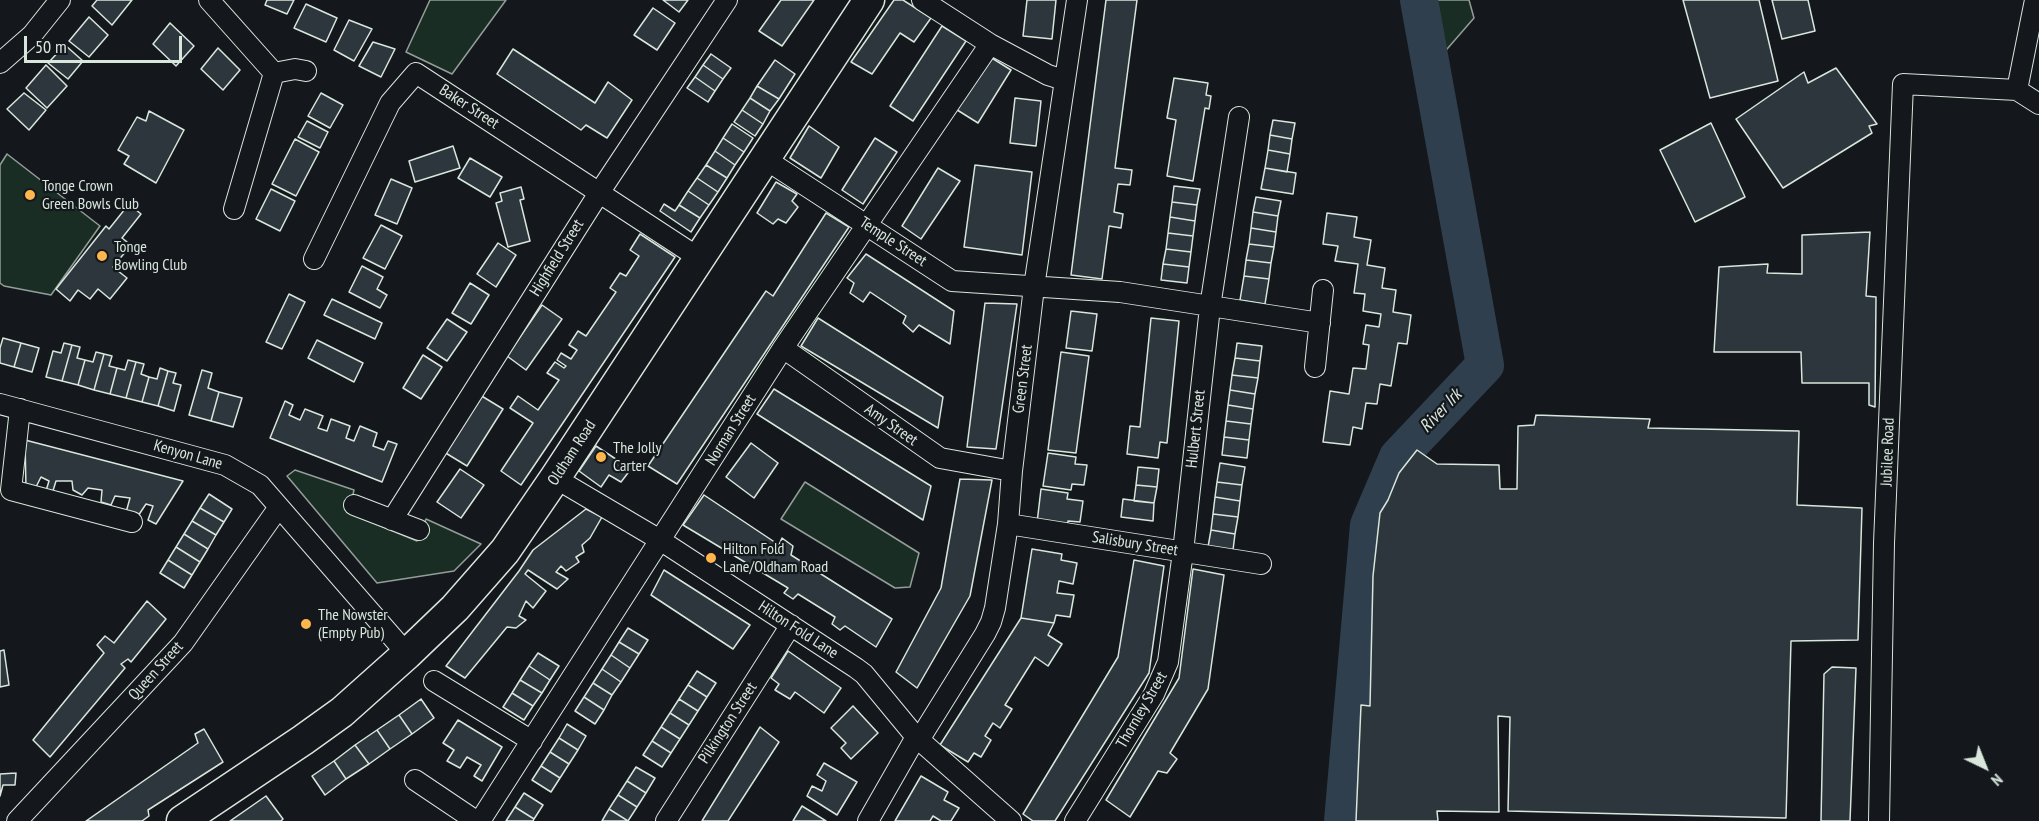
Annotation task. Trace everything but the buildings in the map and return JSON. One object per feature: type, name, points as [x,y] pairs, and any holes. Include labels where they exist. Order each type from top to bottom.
[{"type":"main road","name":"Oldham Road","points":[[182,821],[303,741],[342,712],[455,608],[506,551],[869,0]]},
{"type":"street","points":[[0,63],[32,35],[60,0]]},
{"type":"street","points":[[209,0],[274,73]]},
{"type":"street","name":"Highfield Street","points":[[392,520],[599,193],[727,0]]},
{"type":"street","points":[[922,0],[990,44],[1048,75],[1064,80]]},
{"type":"street","name":"Green Street","points":[[868,821],[991,622],[1008,524],[1012,471],[1034,287],[1077,0]]},
{"type":"street","points":[[2035,0],[2017,90],[2039,104]]},
{"type":"street","name":"Norman Street","points":[[480,821],[783,348],[990,44]]},
{"type":"street","points":[[274,73],[295,69],[306,71]]},
{"type":"street","points":[[234,209],[274,73]]},
{"type":"street","name":"Baker Street","points":[[314,259],[390,103],[416,73],[699,258]]},
{"type":"street","name":"Jubilee Road","points":[[1879,821],[1884,543],[1903,84],[2017,90]]},
{"type":"street","name":"Hulbert Street","points":[[1183,552],[1210,307],[1239,117]]},
{"type":"street","name":"Temple Street","points":[[765,159],[952,281],[1034,287]]},
{"type":"street","points":[[1034,287],[1120,292],[1320,323]]},
{"type":"street","points":[[1315,367],[1323,290]]},
{"type":"street","name":"Amy Street","points":[[783,348],[940,458],[1012,471]]},
{"type":"street","name":"Kenyon Lane","points":[[0,404],[225,465],[260,485],[407,654]]},
{"type":"street","points":[[20,409],[11,490],[132,522]]},
{"type":"street","name":"Hilton Fold Lane","points":[[555,478],[660,540],[864,674],[918,739],[1011,821]]},
{"type":"street","points":[[354,505],[419,530]]},
{"type":"street","name":"Queen Street","points":[[17,821],[183,643],[279,507]]},
{"type":"street","name":"Salisbury Street","points":[[1008,524],[1261,564]]},
{"type":"street","name":"Thornley Street","points":[[1075,821],[1162,679],[1168,662],[1183,552]]},
{"type":"street","name":"Pilkington Street","points":[[666,821],[791,625]]},
{"type":"street","points":[[434,681],[532,741]]},
{"type":"street","points":[[415,780],[476,821]]},
{"type":"green space","points":[[430,0],[506,0],[452,74],[406,52]]},
{"type":"green space","points":[[1430,0],[1469,0],[1474,18],[1441,56]]},
{"type":"green space","name":"Tonge Crown Green Bowls Club","points":[[7,154],[100,226],[51,295],[4,286],[0,283],[0,165]]},
{"type":"green space","points":[[295,470],[354,490],[349,513],[417,541],[426,519],[481,544],[454,571],[377,583],[287,476]]},
{"type":"green space","points":[[805,482],[919,553],[910,587],[895,588],[781,519]]},
{"type":"waterway","name":"River Irk","points":[[1343,821],[1369,525],[1398,457],[1485,365],[1419,0]]},
{"type":"place","name":"Tonge Crown Green Bowls Club","points":[[30,195]]},
{"type":"place","name":"Tonge Bowling Club","points":[[102,256]]},
{"type":"place","name":"The Jolly Carter","points":[[601,457]]},
{"type":"place","name":"Hilton Fold Lane/Oldham Road","points":[[711,558]]},
{"type":"place","name":"The Nowster (Empty Pub)","points":[[306,624]]}]
